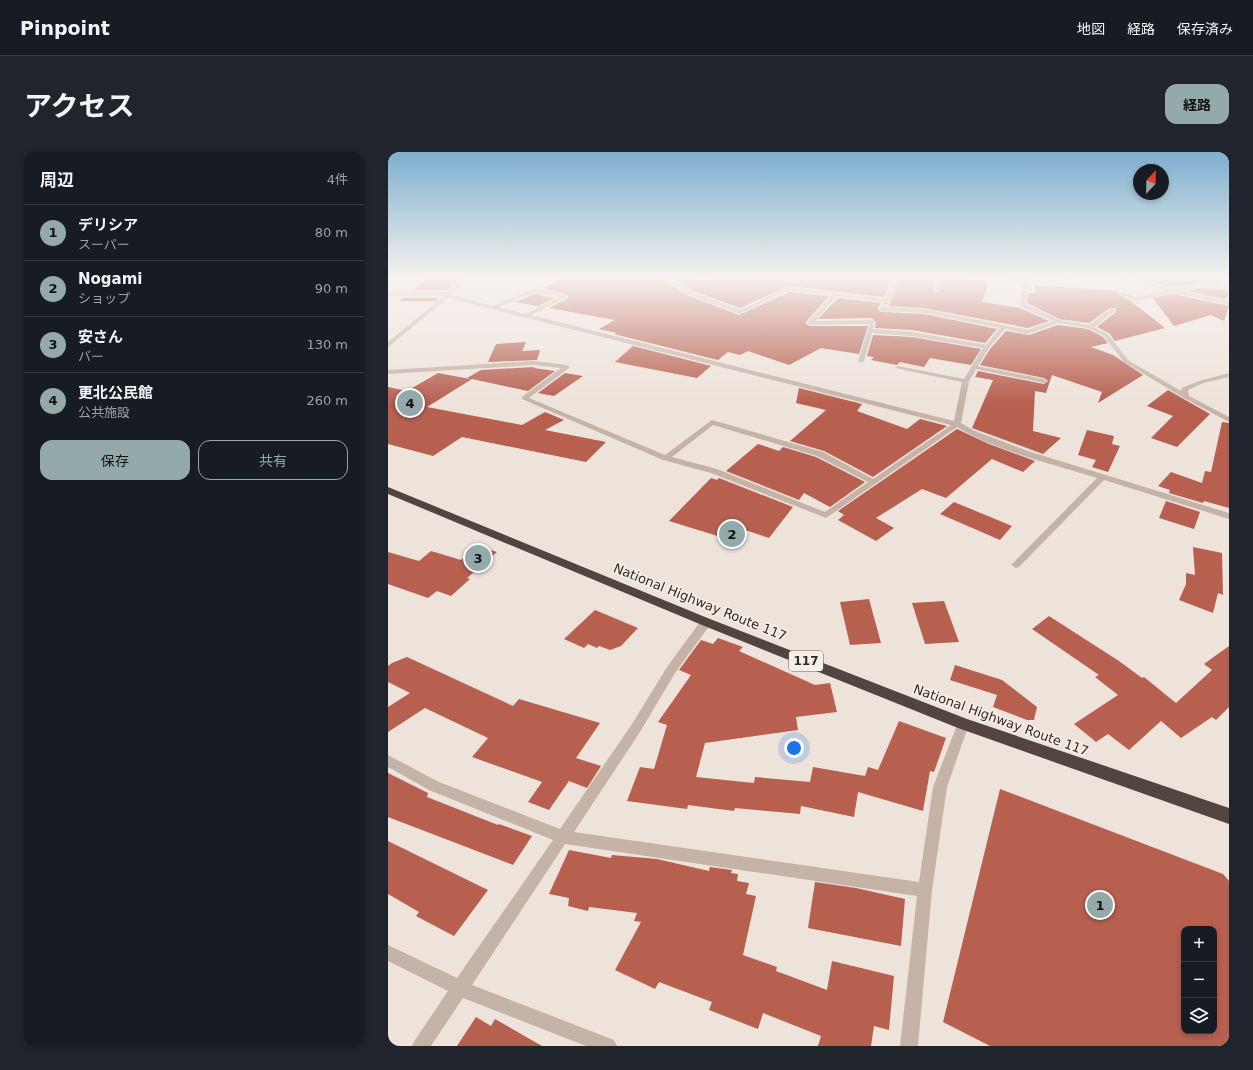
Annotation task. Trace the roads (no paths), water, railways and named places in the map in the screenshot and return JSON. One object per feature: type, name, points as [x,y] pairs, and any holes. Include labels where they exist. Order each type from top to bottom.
[{"type":"highway","name":"National Highway Route 117","points":[[388,490],[706,622],[963,724],[1229,816]]},
{"type":"street","points":[[388,345],[418,320]]},
{"type":"street","points":[[539,320],[957,424],[972,432],[1026,453],[1229,516]]},
{"type":"street","points":[[813,320],[810,323],[872,322],[861,360]]},
{"type":"street","points":[[965,320],[1028,332],[1058,321]]},
{"type":"street","points":[[1055,320],[1090,327],[1106,335],[1126,361],[1186,397],[1229,420]]},
{"type":"street","points":[[1090,327],[1100,320]]},
{"type":"street","points":[[388,372],[534,364],[567,367],[524,398],[666,458],[714,471],[826,515],[957,424],[966,381],[987,347],[1004,327]]},
{"type":"street","points":[[870,331],[912,334],[987,347]]},
{"type":"street","points":[[974,367],[1044,381]]},
{"type":"street","points":[[898,368],[966,381]]},
{"type":"street","points":[[1186,397],[1184,389],[1206,380],[1229,375]]},
{"type":"street","points":[[666,458],[712,422],[820,454],[873,482]]},
{"type":"street","points":[[1016,565],[1102,477]]},
{"type":"street","points":[[421,1046],[636,728],[671,670],[706,622]]},
{"type":"street","points":[[910,1046],[925,890],[940,787],[963,724]]},
{"type":"street","points":[[388,761],[434,786],[563,837],[925,890]]},
{"type":"street","points":[[388,953],[459,988],[608,1046]]},
{"type":"place","name":"更北公民館","points":[[410,403]]},
{"type":"place","name":"Nogami","points":[[732,534]]},
{"type":"place","name":"安さん","points":[[478,558]]},
{"type":"place","name":"デリシア","points":[[1100,905]]}]
